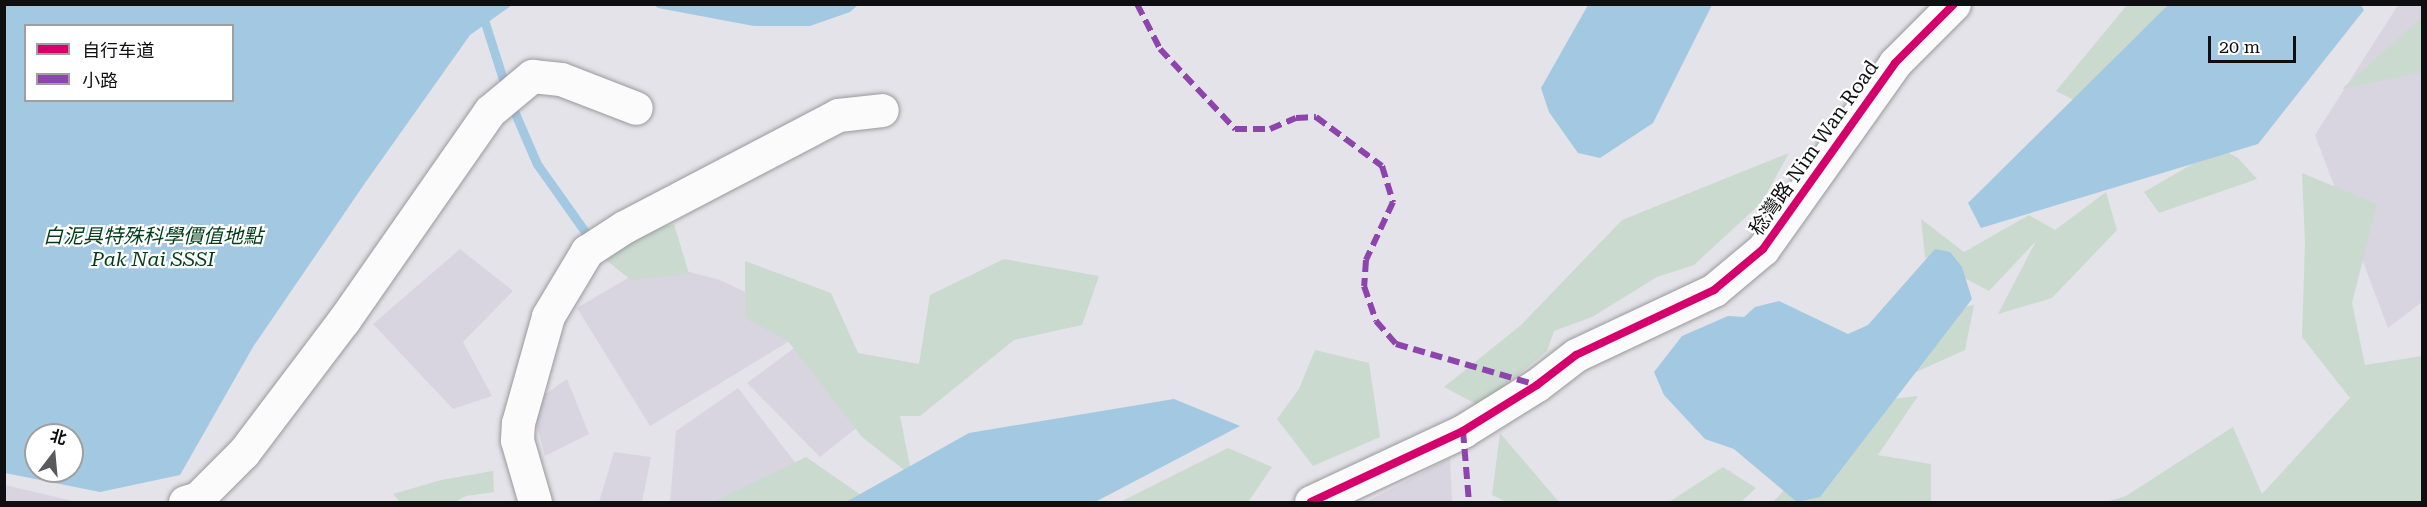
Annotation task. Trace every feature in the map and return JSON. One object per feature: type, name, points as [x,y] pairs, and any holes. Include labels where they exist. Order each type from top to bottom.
[{"type":"street","name":"稔灣路 Nim Wan Road","points":[[1311,502],[1463,431],[1537,385],[1576,355],[1714,290],[1763,249],[1895,63],[1954,4]]},
{"type":"street","points":[[185,502],[198,498],[244,452],[344,320],[490,111],[532,76],[561,79],[636,108]]},
{"type":"street","points":[[535,502],[517,440],[518,423],[548,316],[587,251],[624,227],[837,115],[882,110]]},
{"type":"shaded area","points":[[2398,5],[2422,5],[2422,302],[2388,328],[2315,135]]},
{"type":"shaded area","points":[[460,249],[513,291],[463,342],[492,396],[453,409],[373,324]]},
{"type":"shaded area","points":[[671,267],[720,280],[760,299],[806,331],[650,426],[577,308],[638,272]]},
{"type":"shaded area","points":[[801,343],[864,422],[820,457],[747,383]]},
{"type":"shaded area","points":[[567,379],[589,434],[545,456],[531,404]]},
{"type":"shaded area","points":[[738,388],[807,478],[772,502],[670,502],[676,431]]},
{"type":"shaded area","points":[[614,452],[651,457],[642,502],[599,502]]},
{"type":"shaded area","points":[[1450,458],[1452,502],[1366,502]]},
{"type":"shaded area","points":[[5,485],[77,502],[5,502]]},
{"type":"green space","points":[[2127,5],[2177,5],[2078,102],[2056,91]]},
{"type":"green space","points":[[2422,17],[2422,72],[2342,89]]},
{"type":"green space","points":[[2220,148],[2238,158],[2257,179],[2159,213],[2144,192]]},
{"type":"green space","points":[[1789,153],[1762,202],[1694,265],[1657,277],[1592,317],[1554,331],[1547,351],[1480,406],[1444,387],[1521,325],[1622,220]]},
{"type":"green space","points":[[2302,173],[2377,204],[2352,303],[2365,365],[2422,356],[2422,502],[2106,502],[2126,496],[2233,427],[2262,494],[2350,398],[2302,337],[2305,242]]},
{"type":"green space","points":[[2106,192],[2117,230],[2052,298],[1998,314],[2036,241],[1989,291],[1925,257],[1921,219],[1964,252],[2029,215],[2055,230]]},
{"type":"green space","points":[[674,224],[689,274],[631,280],[606,260],[643,232]]},
{"type":"green space","points":[[1004,259],[1099,276],[1082,325],[1014,340],[920,416],[900,416],[912,476],[862,437],[787,340],[745,318],[745,261],[831,293],[858,353],[919,364],[930,295]]},
{"type":"green space","points":[[1974,305],[1965,350],[1907,376],[1895,321]]},
{"type":"green space","points":[[1315,350],[1369,363],[1380,437],[1313,466],[1277,419],[1299,389]]},
{"type":"green space","points":[[1918,396],[1878,455],[1931,464],[1931,502],[1773,502],[1865,402]]},
{"type":"green space","points":[[1500,433],[1559,502],[1507,502],[1492,495]]},
{"type":"green space","points":[[1228,448],[1272,467],[1248,502],[1120,502]]},
{"type":"green space","points":[[806,457],[871,502],[713,502]]},
{"type":"green space","points":[[1723,467],[1756,488],[1741,502],[1669,502]]},
{"type":"green space","points":[[493,471],[494,492],[466,496],[455,502],[400,502],[393,494],[441,480]]},
{"type":"water","points":[[2360,4],[2364,10],[2258,144],[1981,228],[1968,203],[2168,5]]},
{"type":"water","name":"白泥具特殊科學價值地點 Pak Nai SSSI","points":[[4,5],[512,5],[470,35],[365,183],[253,347],[180,475],[100,492],[55,483],[84,483],[84,423],[24,423],[24,477],[5,473]]},
{"type":"water","points":[[654,5],[858,5],[850,12],[810,26],[754,26],[658,8]]},
{"type":"water","points":[[1588,5],[1712,5],[1653,123],[1600,158],[1578,153],[1549,112],[1541,88]]},
{"type":"water","points":[[1935,249],[1950,252],[1962,267],[1972,299],[1820,497],[1797,502],[1734,449],[1705,439],[1664,395],[1654,372],[1682,336],[1728,316],[1744,317],[1755,307],[1779,301],[1848,334],[1868,325]]},
{"type":"water","points":[[1174,399],[1240,426],[1095,502],[846,502],[969,433]]},
{"type":"waterway","points":[[479,4],[511,104],[537,164],[586,233]]},
{"type":"marked path","points":[[1137,4],[1160,49],[1235,129],[1270,129],[1296,118],[1316,117],[1382,166],[1393,202],[1366,260],[1364,286],[1376,321],[1396,344],[1537,385]]},
{"type":"marked path","points":[[1463,431],[1469,502]]},
{"type":"cycle path","points":[[1311,502],[1463,431],[1537,385],[1576,355],[1714,290],[1763,249],[1895,63],[1954,4]]}]
